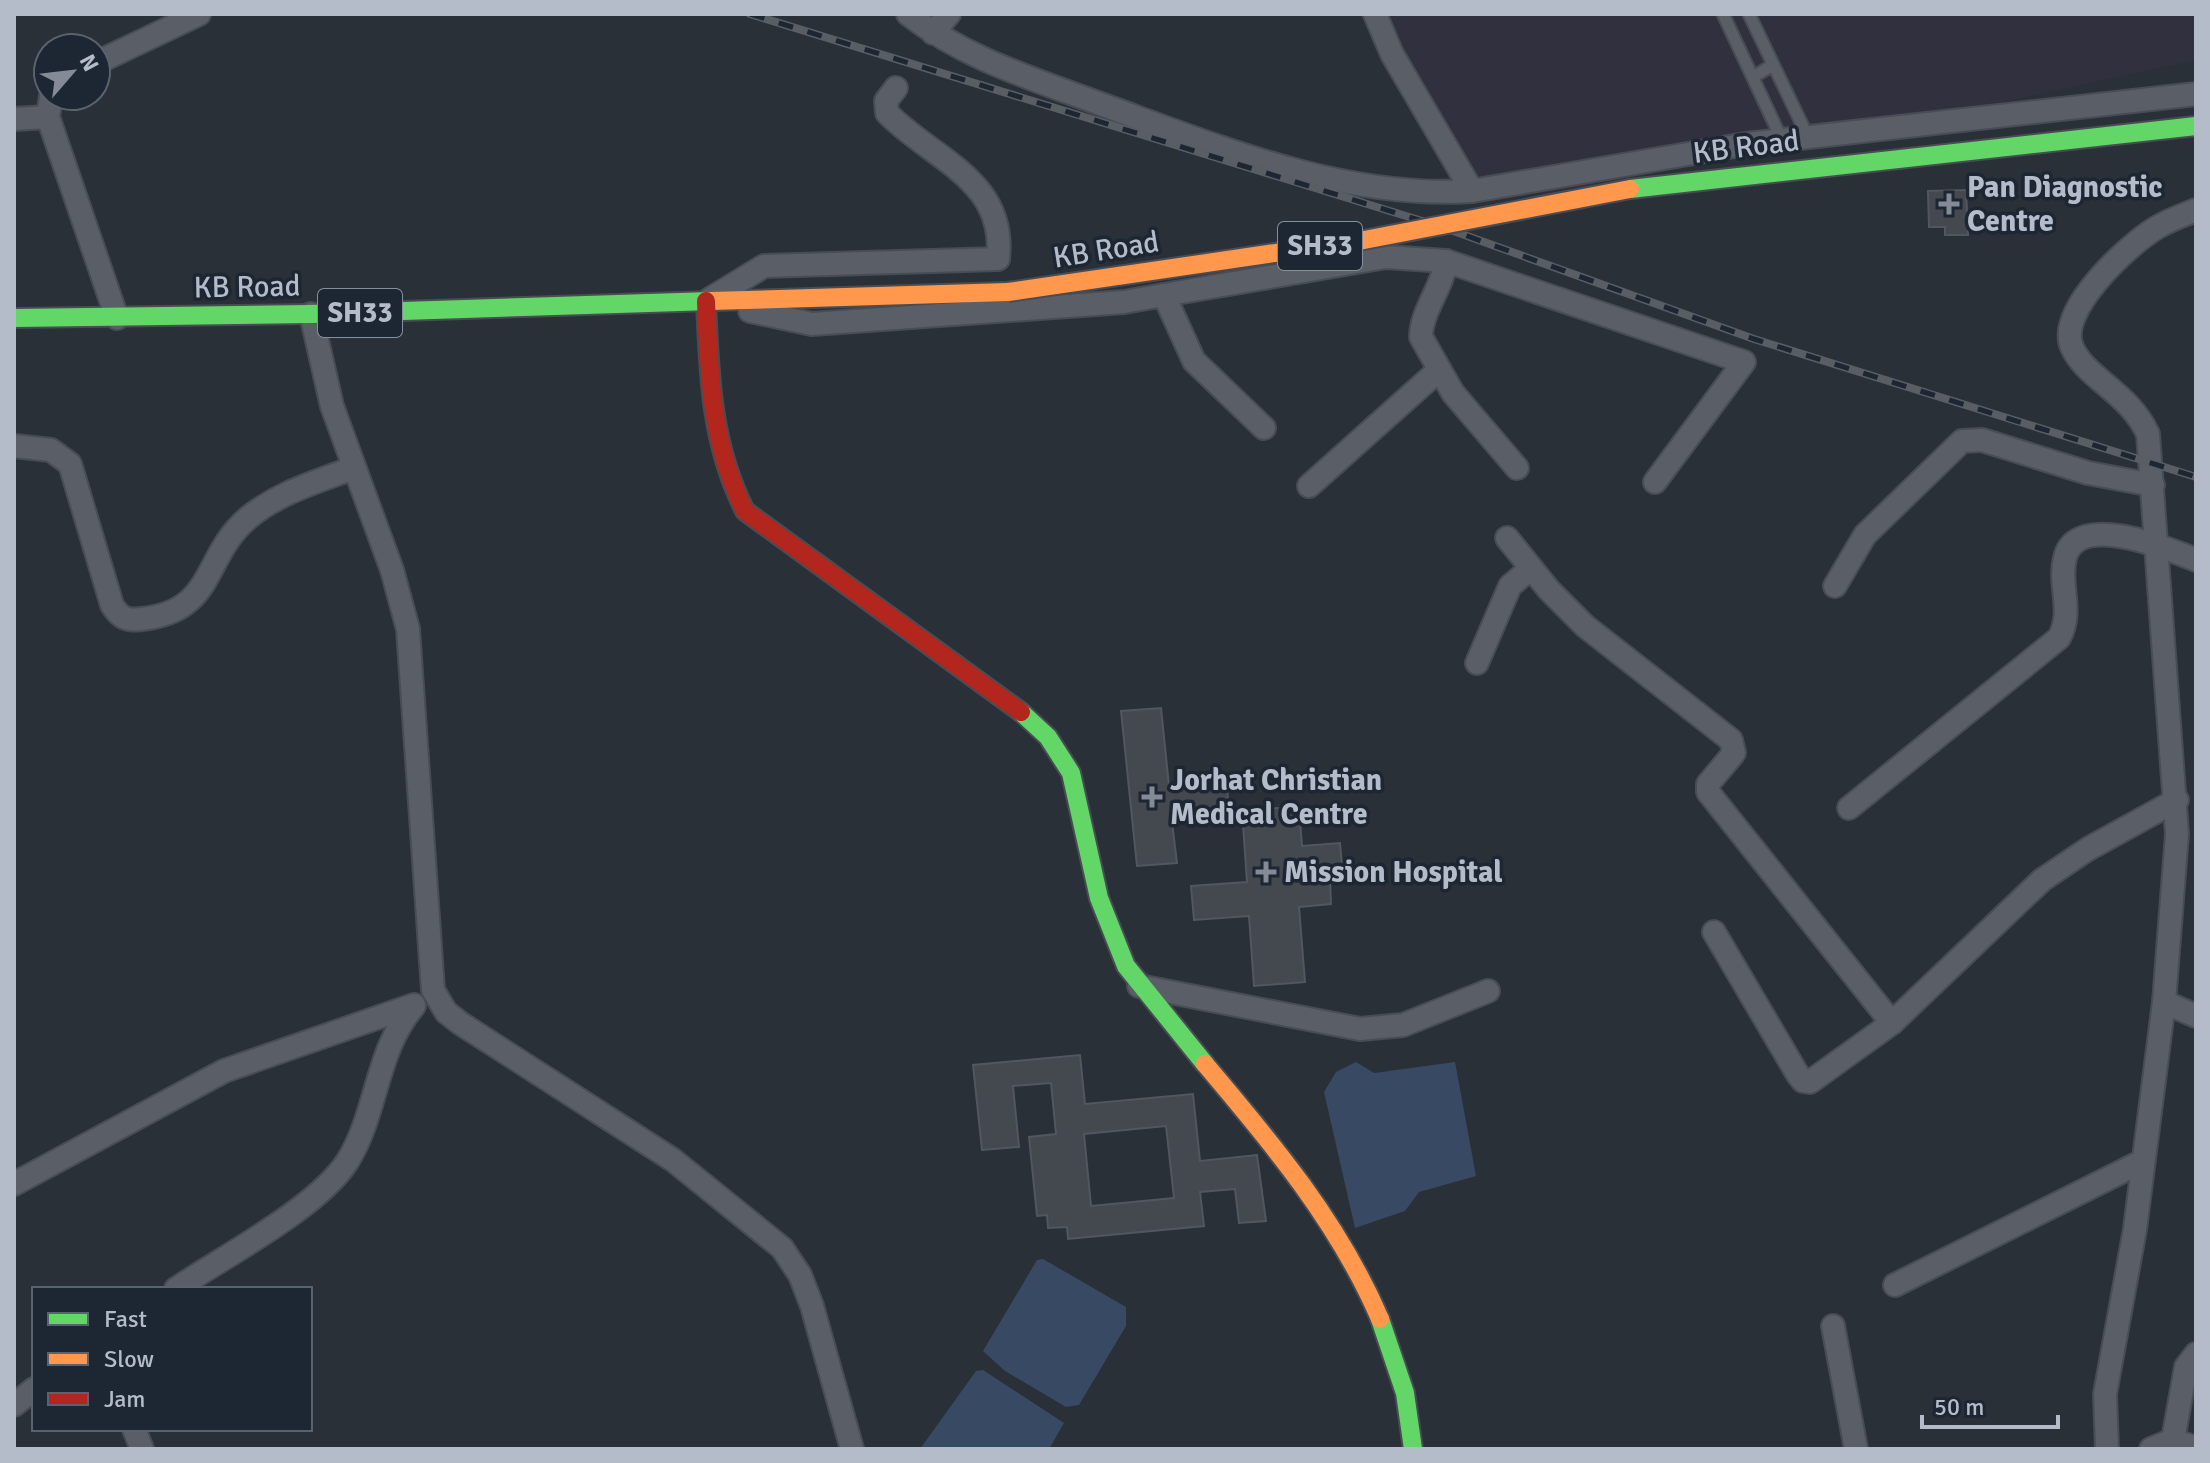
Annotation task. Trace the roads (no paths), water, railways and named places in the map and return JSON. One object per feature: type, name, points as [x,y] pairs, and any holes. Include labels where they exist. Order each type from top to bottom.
[{"type":"main road","name":"KB Road","points":[[14,318],[311,314],[1008,292],[1364,240],[1630,189],[2196,126]]},
{"type":"main road","points":[[706,301],[716,441],[723,470],[745,511],[1046,731],[1060,749],[1071,773],[1116,948],[1139,986],[1292,1167],[1342,1240],[1386,1330],[1404,1389],[1413,1449]]},
{"type":"street","points":[[112,55],[199,14]]},
{"type":"street","points":[[908,14],[933,33],[989,62],[1236,152],[1370,188],[1416,193],[1472,191],[1782,140],[2196,94]]},
{"type":"street","points":[[933,33],[949,14]]},
{"type":"street","points":[[1375,14],[1392,54],[1472,191]]},
{"type":"street","points":[[706,301],[764,266],[998,259],[1001,237],[994,217],[974,185],[957,167],[887,113],[886,101],[896,88]]},
{"type":"street","points":[[14,119],[33,112]]},
{"type":"street","points":[[51,112],[117,318]]},
{"type":"street","points":[[2107,1449],[2105,1394],[2135,1229],[2164,1002],[2177,800],[2148,434],[2141,419],[2123,397],[2083,363],[2072,348],[2070,321],[2080,303],[2137,241],[2158,227],[2196,210]]},
{"type":"street","points":[[706,301],[812,324],[1124,302],[1386,257],[1446,261],[1744,362],[1655,482]]},
{"type":"street","points":[[1446,261],[1440,288],[1421,329],[1421,337],[1439,370],[1480,427],[1517,468]]},
{"type":"street","points":[[1164,295],[1194,361],[1264,428]]},
{"type":"street","points":[[311,314],[326,386],[392,570],[408,629],[433,990],[446,1012],[460,1023],[661,1152],[782,1248],[800,1275],[812,1306],[852,1449]]},
{"type":"street","points":[[1309,486],[1439,370]]},
{"type":"street","points":[[1835,586],[1865,535],[1962,441],[1982,440],[2088,473],[2153,485]]},
{"type":"street","points":[[14,446],[51,450],[70,464],[112,605],[122,618],[130,620],[163,617],[183,609],[244,521],[280,496],[353,468]]},
{"type":"street","points":[[1849,808],[2059,638],[2067,614],[2064,558],[2070,546],[2093,535],[2109,534],[2157,544],[2196,560]]},
{"type":"street","points":[[1507,538],[1585,626],[1731,740],[1734,753],[1708,784],[1708,792],[1892,1023]]},
{"type":"street","points":[[1477,663],[1510,586],[1531,568]]},
{"type":"street","points":[[1714,932],[1803,1081],[1817,1080],[1892,1023],[2042,880],[2088,849],[2177,800]]},
{"type":"street","points":[[1139,986],[1360,1029],[1403,1025],[1488,991]]},
{"type":"street","points":[[179,1287],[291,1213],[334,1177],[359,1137],[392,1036],[414,1005],[433,990]]},
{"type":"street","points":[[2164,1002],[2196,1016]]},
{"type":"street","points":[[14,1184],[224,1071],[414,1005]]},
{"type":"street","points":[[1895,1285],[2143,1161]]},
{"type":"street","points":[[1833,1326],[1856,1449]]},
{"type":"street","points":[[2173,1440],[2186,1367],[2196,1354]]},
{"type":"street","points":[[14,1405],[32,1391]]},
{"type":"street","points":[[2151,1449],[2173,1440],[2196,1448]]},
{"type":"lane","points":[[1723,14],[1782,140]]},
{"type":"lane","points":[[1749,14],[1808,137]]},
{"type":"lane","points":[[1753,77],[1773,65]]},
{"type":"water","points":[[1356,1062],[1374,1073],[1455,1062],[1476,1176],[1419,1192],[1405,1211],[1355,1228],[1324,1092],[1336,1072]]},
{"type":"water","points":[[1043,1259],[1126,1307],[1126,1326],[1079,1405],[1066,1407],[1005,1371],[983,1351],[1037,1260]]},
{"type":"water","points":[[983,1370],[1064,1423],[1049,1449],[920,1449],[976,1371]]},
{"type":"railway","points":[[750,14],[1445,228],[1754,339],[2196,477]]},
{"type":"place","name":"Pan Diagnostic Centre","points":[[1949,204]]},
{"type":"place","name":"Jorhat Christian Medical Centre","points":[[1152,797]]},
{"type":"place","name":"Mission Hospital","points":[[1266,872]]}]
